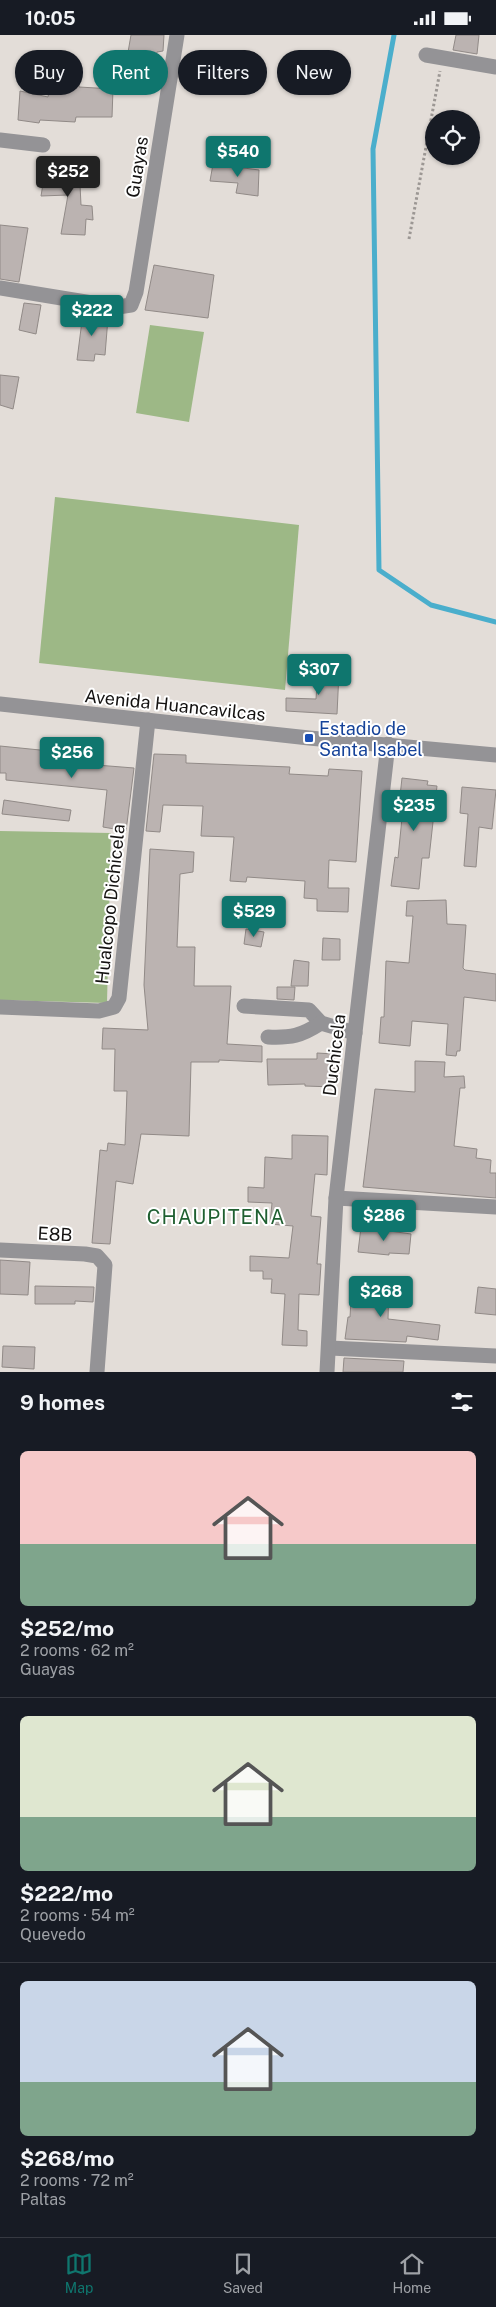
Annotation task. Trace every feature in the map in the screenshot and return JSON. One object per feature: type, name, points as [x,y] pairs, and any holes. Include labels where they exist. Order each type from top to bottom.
[{"type":"street","name":"Guayas","points":[[0,288],[118,307],[131,305],[136,292],[177,35]]},
{"type":"street","points":[[426,55],[496,67]]},
{"type":"street","points":[[0,140],[43,145]]},
{"type":"street","name":"Avenida Huancavilcas","points":[[0,704],[309,738],[496,755]]},
{"type":"street","name":"Hualcopo Dichicela","points":[[0,1007],[98,1011],[114,1007],[119,998],[148,720]]},
{"type":"street","name":"Duchicela","points":[[327,1372],[330,1348],[336,1198],[388,744]]},
{"type":"street","points":[[244,1006],[309,1010],[321,1023],[355,1033]]},
{"type":"street","points":[[268,1037],[291,1038],[309,1031],[321,1023]]},
{"type":"street","points":[[336,1198],[496,1207]]},
{"type":"street","name":"E8B","points":[[0,1250],[85,1254],[97,1256],[105,1265],[97,1372]]},
{"type":"street","points":[[330,1348],[496,1356]]},
{"type":"path","points":[[409,239],[442,58]]},
{"type":"green space","points":[[150,325],[204,332],[189,422],[136,413]]},
{"type":"green space","points":[[55,497],[299,525],[285,690],[39,663]]},
{"type":"green space","points":[[0,831],[111,833],[107,1003],[0,1000]]},
{"type":"building","points":[[131,35],[164,35],[163,50],[128,50]]},
{"type":"building","points":[[456,35],[479,35],[477,54],[453,50]]},
{"type":"building","points":[[83,87],[93,88],[93,95],[113,95],[112,117],[76,117],[75,122],[40,120],[39,123],[18,120],[20,95],[48,97],[48,95],[83,95]]},
{"type":"building","points":[[74,164],[79,165],[81,205],[92,206],[93,220],[86,219],[85,235],[61,234],[68,195],[41,196],[46,166],[73,169]]},
{"type":"building","points":[[213,164],[259,170],[258,196],[236,193],[238,183],[210,181]]},
{"type":"building","points":[[0,225],[28,228],[19,282],[0,279]]},
{"type":"building","points":[[154,265],[214,275],[208,318],[145,310]]},
{"type":"building","points":[[24,303],[41,305],[36,334],[19,330]]},
{"type":"building","points":[[83,313],[108,318],[105,355],[95,354],[94,361],[77,360]]},
{"type":"building","points":[[0,375],[19,377],[13,409],[0,405]]},
{"type":"building","points":[[318,670],[339,672],[337,714],[286,711],[286,698],[316,699]]},
{"type":"building","points":[[0,746],[60,752],[59,762],[134,768],[126,831],[103,827],[107,790],[6,780],[6,773],[0,773]]},
{"type":"building","points":[[154,754],[186,755],[186,763],[290,767],[289,774],[328,776],[329,769],[362,771],[356,862],[329,860],[328,888],[349,888],[348,912],[317,911],[317,899],[304,898],[305,881],[247,877],[246,882],[230,881],[234,837],[201,836],[203,806],[163,805],[160,832],[146,831]]},
{"type":"building","points":[[402,778],[428,781],[427,785],[437,786],[429,858],[422,858],[419,889],[391,886],[395,857],[398,858],[403,805],[399,805]]},
{"type":"building","points":[[462,787],[496,790],[492,829],[479,827],[476,867],[464,866],[468,814],[460,813]]},
{"type":"building","points":[[4,800],[71,810],[69,821],[2,814]]},
{"type":"building","points":[[150,849],[194,852],[193,872],[180,874],[177,947],[195,947],[194,986],[231,986],[227,1044],[262,1046],[262,1062],[219,1060],[219,1062],[191,1062],[189,1136],[141,1134],[133,1184],[116,1181],[110,1244],[92,1243],[100,1150],[107,1151],[108,1143],[125,1145],[127,1091],[114,1091],[115,1049],[102,1049],[103,1028],[148,1030],[144,985]]},
{"type":"building","points":[[446,900],[447,924],[466,925],[463,968],[465,970],[496,974],[496,1001],[464,997],[460,1051],[457,1051],[456,1056],[446,1055],[448,1024],[412,1021],[410,1046],[379,1043],[381,1017],[384,1017],[386,961],[409,963],[413,916],[406,916],[407,901]]},
{"type":"building","points":[[246,929],[264,932],[261,947],[244,944]]},
{"type":"building","points":[[323,938],[340,939],[340,960],[322,960]]},
{"type":"building","points":[[294,960],[309,962],[308,986],[291,986]]},
{"type":"building","points":[[277,987],[295,987],[294,1000],[277,999]]},
{"type":"building","points":[[317,1053],[334,1054],[334,1087],[305,1086],[305,1084],[268,1085],[267,1059],[317,1059]]},
{"type":"building","points":[[415,1061],[445,1062],[444,1077],[464,1076],[465,1088],[460,1088],[454,1146],[477,1149],[476,1158],[491,1160],[490,1173],[496,1173],[496,1198],[363,1187],[375,1089],[415,1092]]},
{"type":"building","points":[[292,1135],[328,1136],[327,1175],[315,1174],[311,1216],[321,1217],[317,1264],[321,1264],[319,1295],[299,1294],[298,1330],[307,1331],[307,1346],[282,1345],[285,1294],[271,1293],[272,1279],[263,1279],[263,1271],[250,1271],[250,1256],[289,1258],[293,1226],[270,1224],[272,1203],[248,1202],[248,1187],[264,1188],[265,1157],[292,1159]]},
{"type":"building","points":[[361,1227],[411,1234],[409,1254],[389,1253],[389,1255],[358,1252]]},
{"type":"building","points":[[0,1260],[30,1262],[28,1295],[0,1294]]},
{"type":"building","points":[[352,1284],[389,1285],[388,1319],[440,1325],[438,1340],[407,1336],[406,1342],[345,1339],[348,1317],[350,1317]]},
{"type":"building","points":[[35,1286],[94,1287],[93,1302],[75,1301],[75,1304],[35,1304]]},
{"type":"building","points":[[478,1287],[496,1289],[496,1315],[475,1313]]},
{"type":"building","points":[[3,1346],[35,1347],[34,1369],[2,1367]]},
{"type":"building","points":[[344,1358],[404,1361],[403,1372],[343,1372]]},
{"type":"waterway","points":[[394,35],[373,149],[379,570],[431,605],[496,622]]},
{"type":"place","name":"Estadio de Santa Isabel","points":[[309,738]]},
{"type":"district","name":"CHAUPITENA","points":[[216,1217]]}]
